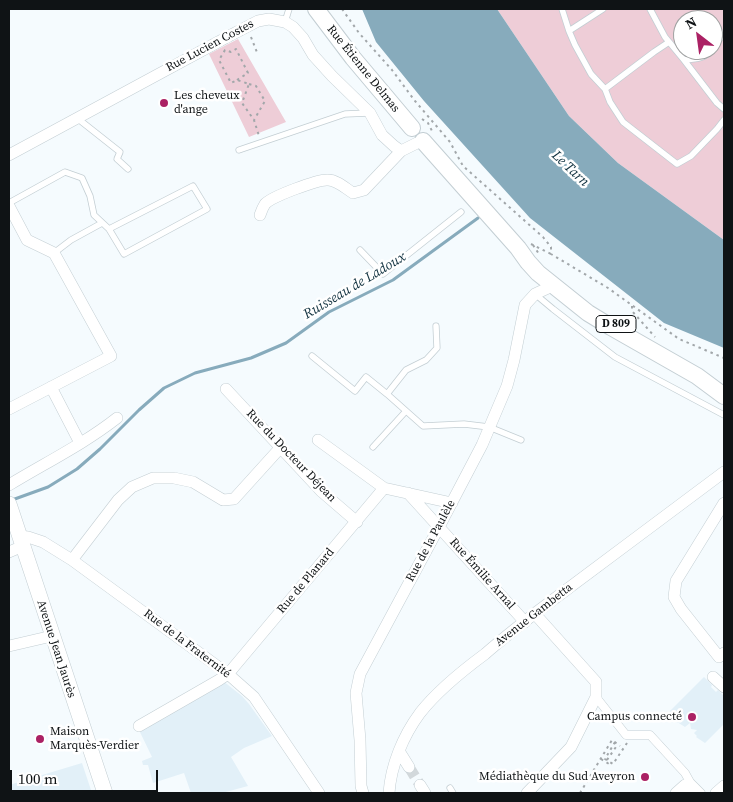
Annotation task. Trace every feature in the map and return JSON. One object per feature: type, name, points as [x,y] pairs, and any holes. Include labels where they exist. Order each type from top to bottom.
[{"type":"main road","name":"Rue Étienne Delmas","points":[[316,9],[412,140],[487,212],[526,246],[533,258],[588,305],[638,337],[724,386]]},
{"type":"main road","name":"Rue Étienne Delmas","points":[[526,246],[528,262],[538,273],[588,313],[697,376],[724,396]]},
{"type":"main road","name":"Avenue Jean Jaurès","points":[[9,504],[104,793]]},
{"type":"street","name":"Rue Lucien Costes","points":[[9,155],[258,21],[269,19],[285,22]]},
{"type":"street","points":[[285,22],[293,27],[303,38],[313,55],[332,76],[370,113],[382,135],[394,146],[412,140]]},
{"type":"street","points":[[260,215],[265,204],[306,184],[321,180],[336,182],[353,192],[364,190],[412,140]]},
{"type":"street","points":[[9,205],[27,240],[54,253],[111,356],[9,409]]},
{"type":"street","name":"Rue de la Paulèle","points":[[363,793],[361,786],[356,693],[360,674],[482,445],[507,386],[525,305],[535,294],[538,273]]},
{"type":"street","points":[[535,294],[550,287],[560,290]]},
{"type":"street","points":[[51,387],[80,443]]},
{"type":"street","name":"Rue du Docteur Déjean","points":[[226,389],[321,491],[357,522]]},
{"type":"street","points":[[9,485],[80,443],[117,418]]},
{"type":"street","points":[[318,440],[384,488],[452,503]]},
{"type":"street","points":[[72,560],[118,500],[132,487],[153,478],[174,478],[193,482],[223,500],[234,499],[281,447]]},
{"type":"street","name":"Avenue Gambetta","points":[[389,793],[393,767],[399,751],[420,713],[463,670],[724,472]]},
{"type":"street","name":"Rue de Planard","points":[[139,726],[228,674],[384,488]]},
{"type":"street","name":"Rue Émilie Arnal","points":[[408,493],[525,622]]},
{"type":"street","points":[[724,503],[676,581],[674,596],[719,657],[724,653]]},
{"type":"street","name":"Rue de la Fraternité","points":[[21,541],[28,537],[43,542],[72,560],[228,674],[254,697],[319,793]]},
{"type":"street","points":[[9,552],[21,541]]},
{"type":"street","points":[[527,793],[571,747],[596,697],[596,682],[535,614]]},
{"type":"street","points":[[9,646],[52,636]]},
{"type":"street","points":[[713,677],[724,687]]},
{"type":"street","points":[[596,697],[606,707],[626,735],[650,735],[701,793]]},
{"type":"street","points":[[399,751],[409,767]]},
{"type":"street","points":[[676,793],[685,785],[694,793]]},
{"type":"street","points":[[716,793],[724,786]]},
{"type":"lane","points":[[285,22],[289,9]]},
{"type":"lane","points":[[562,9],[575,45],[591,74],[605,89],[610,102],[623,122],[677,164],[691,156],[724,120]]},
{"type":"lane","points":[[569,31],[603,9]]},
{"type":"lane","points":[[650,9],[665,37],[673,47]]},
{"type":"lane","points":[[605,89],[669,42]]},
{"type":"lane","points":[[684,60],[717,103],[724,109]]},
{"type":"lane","points":[[239,150],[346,114],[370,113]]},
{"type":"lane","points":[[77,118],[120,152],[117,159],[128,169]]},
{"type":"lane","points":[[9,205],[65,172],[82,178],[90,196],[94,215],[109,230],[124,254],[207,209],[193,186],[109,230]]},
{"type":"lane","points":[[360,250],[383,274],[461,212]]},
{"type":"lane","points":[[54,253],[71,240],[102,223]]},
{"type":"lane","points":[[535,294],[615,357],[724,416]]},
{"type":"lane","points":[[387,394],[406,370],[426,360],[437,348],[436,326]]},
{"type":"lane","points":[[312,356],[356,391],[366,378],[423,426],[464,424],[489,427],[521,440]]},
{"type":"lane","points":[[373,447],[406,410]]},
{"type":"path","points":[[342,9],[359,33],[392,70],[415,101],[450,142],[463,166],[543,237],[550,247],[551,254],[608,288],[679,339],[724,358]]},
{"type":"path","points":[[245,40],[251,37],[258,55]]},
{"type":"path","points":[[236,49],[248,73],[231,83],[219,60],[224,50],[231,52],[239,44]]},
{"type":"path","points":[[236,80],[256,86],[265,102],[254,120]]},
{"type":"path","points":[[249,84],[242,102],[254,120],[262,143]]},
{"type":"path","points":[[526,246],[539,253]]},
{"type":"path","points":[[632,306],[632,311],[656,338]]},
{"type":"path","points":[[580,793],[612,740],[619,745],[606,759]]},
{"type":"path","points":[[606,759],[615,742]]},
{"type":"path","points":[[601,759],[609,764],[610,762],[613,764],[627,742]]},
{"type":"path","points":[[606,759],[610,762]]},
{"type":"shaded area","points":[[497,9],[724,9],[724,240],[618,163],[569,116]]},
{"type":"shaded area","points":[[238,39],[286,122],[249,137],[209,54]]},
{"type":"shaded area","points":[[704,677],[716,692],[718,690],[724,696],[724,724],[705,743],[696,737],[694,733],[697,730],[691,729],[690,723],[685,727],[666,715]]},
{"type":"shaded area","points":[[223,681],[242,696],[272,736],[244,748],[231,757],[248,786],[222,793],[191,793],[184,773],[153,783],[148,765],[143,765],[142,761],[152,757],[138,728]]},
{"type":"shaded area","points":[[82,763],[92,793],[9,793],[9,785]]},
{"type":"water","name":"Le Tarn","points":[[362,9],[497,9],[569,116],[618,163],[724,240],[724,348],[664,323],[530,218],[424,101],[376,42]]},
{"type":"waterway","name":"Ruisseau de Ladoux","points":[[12,500],[48,487],[77,469],[164,388],[195,373],[251,358],[286,343],[329,312],[393,280],[478,218]]},
{"type":"tunnel","points":[[409,767],[420,785]]},
{"type":"place","name":"Les cheveux d'ange","points":[[164,103]]},
{"type":"place","name":"Campus connecté","points":[[692,717]]},
{"type":"place","name":"Maison Marquès-Verdier","points":[[40,739]]},
{"type":"place","name":"Médiathèque du Sud Aveyron","points":[[645,777]]}]
